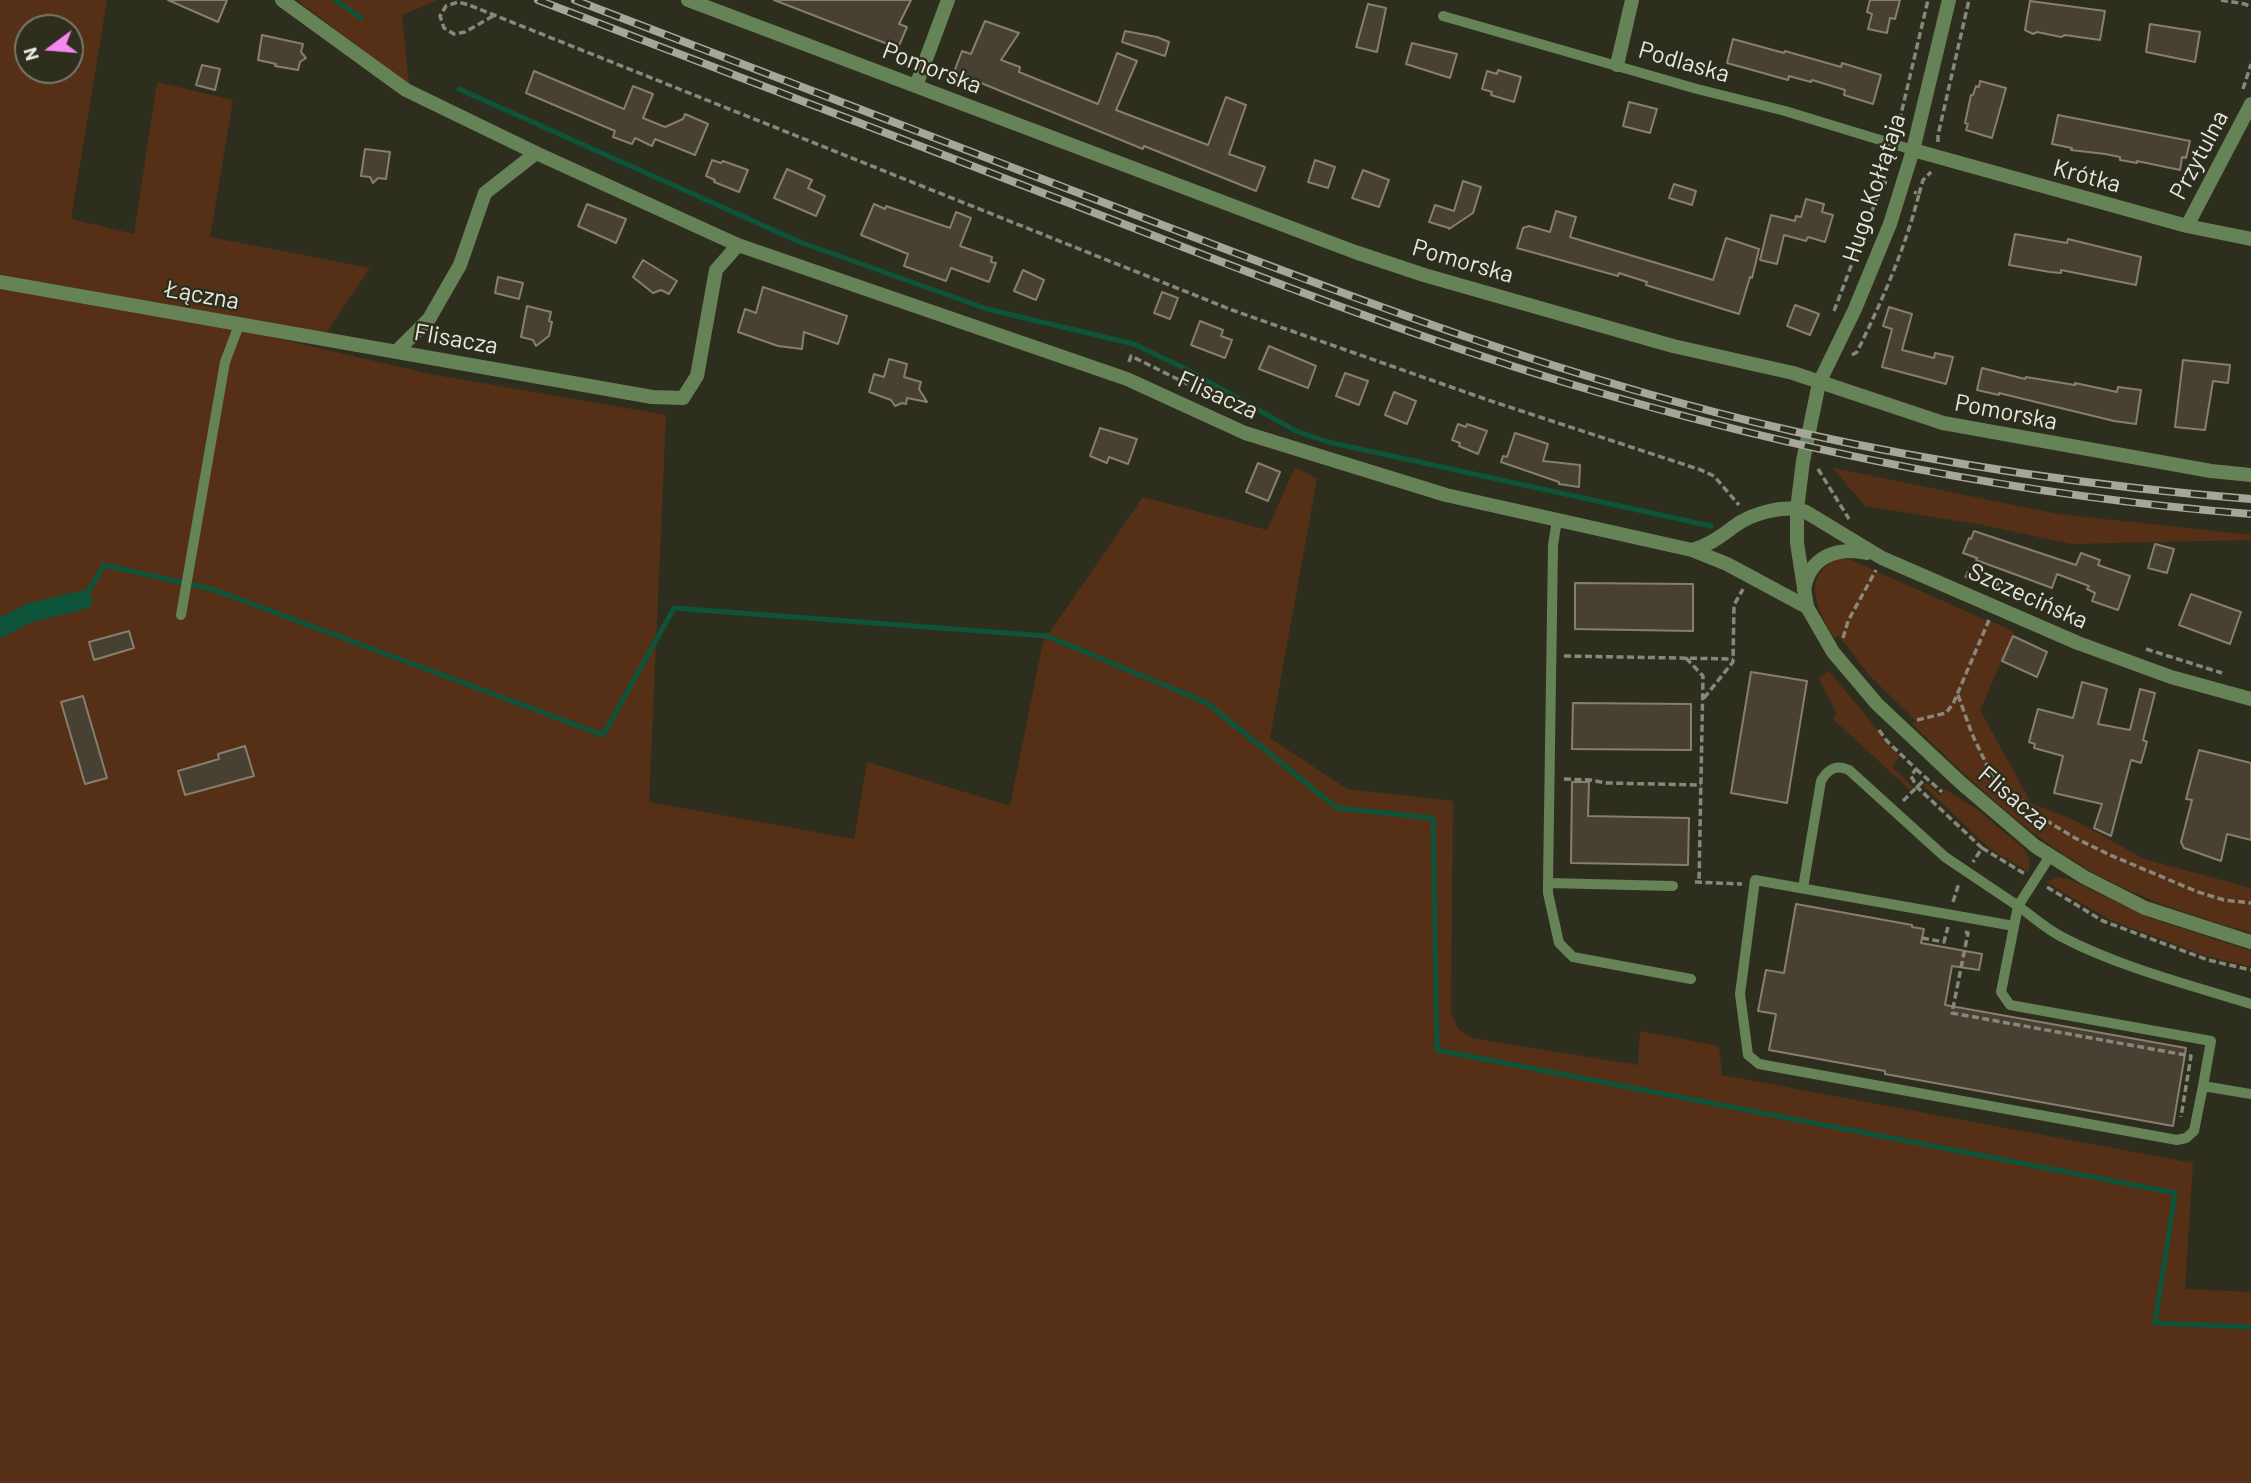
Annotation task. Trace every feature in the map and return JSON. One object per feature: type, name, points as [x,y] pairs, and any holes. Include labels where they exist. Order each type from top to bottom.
[{"type":"street","points":[[282,0],[406,90],[536,153]]},
{"type":"street","name":"Pomorska","points":[[688,0],[1390,264],[1673,346],[1769,367],[1943,423],[2211,471],[2251,475]]},
{"type":"street","points":[[916,86],[948,0]]},
{"type":"street","points":[[1617,65],[1632,0]]},
{"type":"street","name":"Hugo Kołłątaja","points":[[1797,509],[1803,461],[1819,383],[1870,275],[1889,224],[1913,150],[1949,0]]},
{"type":"street","name":"Przytulna","points":[[2187,226],[2251,104]]},
{"type":"street","name":"Krótka","points":[[1913,150],[2187,226],[2251,239]]},
{"type":"street","name":"Flisacza","points":[[396,352],[429,319],[460,265],[485,193],[536,153],[738,245],[1122,377],[1245,433],[1446,495],[1692,550],[1738,569],[1807,607]]},
{"type":"street","name":"Flisacza","points":[[396,352],[652,397],[683,398],[697,376],[716,270],[738,245]]},
{"type":"street","name":"Łączna","points":[[0,282],[396,352]]},
{"type":"street","points":[[1692,550],[1710,544],[1746,519],[1776,510],[1797,509]]},
{"type":"street","name":"Flisacza","points":[[1797,509],[1797,543],[1807,607],[1833,652],[1877,704],[1995,813],[2050,856],[2145,908],[2251,942]]},
{"type":"street","name":"Szczecińska","points":[[1797,509],[1806,512],[1879,563],[2099,652],[2183,681],[2251,699]]},
{"type":"street","points":[[1804,591],[1806,581],[1816,566],[1836,551],[1853,550],[1879,563]]},
{"type":"lane","name":"Podlaska","points":[[1443,16],[1913,150]]},
{"type":"lane","points":[[181,615],[225,362],[239,325]]},
{"type":"lane","points":[[1557,520],[1553,545],[1548,893],[1559,943],[1573,957],[1691,979]]},
{"type":"lane","points":[[1803,888],[1821,781],[1825,773],[1841,766],[1849,770],[1945,857],[2060,936],[2144,971],[2251,1004]]},
{"type":"lane","points":[[2014,926],[1755,880],[1740,994],[1748,1055],[1759,1064],[2177,1140],[2186,1138],[2194,1131],[2211,1041],[2010,1004],[2001,992],[2018,906],[2050,856]]},
{"type":"lane","points":[[1548,883],[1673,886]]},
{"type":"lane","points":[[2203,1086],[2251,1094]]},
{"type":"path","points":[[1883,182],[1928,0]]},
{"type":"path","points":[[1939,147],[1938,135],[1969,0]]},
{"type":"path","points":[[2221,0],[2251,7]]},
{"type":"path","points":[[493,16],[466,32],[454,34],[444,28],[440,16],[446,5],[457,2],[493,16],[1231,310],[1488,400],[1701,470],[1714,476],[1737,502],[1746,519]]},
{"type":"path","points":[[1919,194],[1926,175],[1934,172],[1934,168]]},
{"type":"path","points":[[1814,463],[1850,521]]},
{"type":"path","points":[[1843,644],[1848,621],[1879,563]]},
{"type":"path","points":[[1955,576],[1965,580],[1970,568]]},
{"type":"path","points":[[1990,592],[1996,590],[2001,579]]},
{"type":"path","points":[[1703,699],[1732,662],[1734,604],[1744,587]]},
{"type":"path","points":[[1552,655],[1733,659]]},
{"type":"path","points":[[1686,658],[1703,676],[1697,883],[1748,885],[1747,892],[1752,893]]},
{"type":"path","points":[[1958,693],[1972,733],[1992,776],[2047,821],[2110,855],[2199,892],[2224,900],[2251,903]]},
{"type":"path","points":[[1872,720],[1887,741],[1942,792]]},
{"type":"path","points":[[1916,769],[1911,776],[1917,787],[1982,848],[2103,921],[2208,960],[2251,970]]},
{"type":"path","points":[[1912,792],[1927,778]]},
{"type":"path","points":[[1550,780],[1701,785]]},
{"type":"path","points":[[1922,938],[1944,942],[1956,888],[1982,848]]},
{"type":"shaded area","points":[[0,0],[107,0],[71,219],[134,234],[157,82],[233,100],[210,237],[370,268],[326,333],[0,275]]},
{"type":"shaded area","points":[[297,0],[438,0],[402,15],[409,85]]},
{"type":"shaded area","points":[[0,287],[233,328],[430,374],[666,415],[649,802],[854,839],[867,762],[1010,806],[1043,642],[1143,497],[1267,530],[1295,467],[1317,479],[1270,738],[1347,789],[1453,801],[1451,1012],[1458,1029],[1472,1038],[1638,1065],[1640,1031],[1719,1046],[1722,1075],[2193,1163],[2185,1289],[2251,1292],[2251,1483],[0,1483]]},
{"type":"shaded area","points":[[1833,468],[2058,514],[2251,535],[2251,540],[2071,544],[1983,525],[1865,506]]},
{"type":"shaded area","points":[[1844,557],[1986,620],[1985,623],[1989,625],[1991,621],[2014,632],[1980,710],[2031,803],[2076,821],[2144,859],[2251,888],[2251,933],[2162,904],[2099,876],[2034,833],[1971,780],[1912,724],[1916,721],[1869,675],[1839,636],[1834,638],[1818,604],[1816,582],[1821,572]]},
{"type":"shaded area","points":[[1829,671],[1899,756],[1892,767],[1913,787],[1910,790],[1833,719],[1837,714],[1819,679]]},
{"type":"shaded area","points":[[1927,783],[1940,796],[1945,790],[1940,786],[1978,810],[2024,849],[2029,858],[2029,872],[1989,848],[1925,787]]},
{"type":"shaded area","points":[[2059,877],[2071,880],[2150,918],[2251,951],[2251,967],[2206,956],[2110,920],[2046,882]]},
{"type":"building","points":[[168,0],[227,0],[218,22]]},
{"type":"building","points":[[774,0],[911,0],[899,24],[907,27],[898,48]]},
{"type":"building","points":[[1870,0],[1900,0],[1895,19],[1890,18],[1887,33],[1868,29],[1872,14],[1867,12]]},
{"type":"building","points":[[2030,1],[2105,11],[2100,40],[2037,32],[2033,34],[2025,30]]},
{"type":"building","points":[[1368,4],[1386,8],[1377,52],[1356,47]]},
{"type":"building","points":[[985,21],[1019,33],[1001,60],[1020,67],[1019,72],[1098,104],[1117,53],[1137,61],[1116,110],[1208,145],[1226,97],[1246,105],[1229,154],[1265,167],[1256,191],[1144,146],[1143,149],[954,72],[962,51],[971,54]]},
{"type":"building","points":[[2150,24],[2200,32],[2195,62],[2146,52]]},
{"type":"building","points":[[1125,31],[1169,42],[1165,56],[1122,42]]},
{"type":"building","points":[[262,35],[303,44],[301,52],[306,58],[300,62],[298,70],[258,60]]},
{"type":"building","points":[[1733,39],[1841,67],[1842,63],[1881,75],[1873,104],[1844,95],[1845,90],[1812,80],[1811,82],[1789,76],[1788,80],[1727,63]]},
{"type":"building","points":[[1412,43],[1457,54],[1450,78],[1406,64]]},
{"type":"building","points":[[202,65],[220,69],[215,90],[196,85]]},
{"type":"building","points":[[1498,70],[1521,77],[1514,102],[1491,95],[1492,92],[1482,89],[1487,71],[1497,74]]},
{"type":"building","points":[[534,71],[624,109],[633,86],[653,94],[643,118],[665,127],[683,119],[685,114],[708,124],[695,155],[655,139],[652,146],[635,138],[632,144],[613,137],[615,131],[526,93]]},
{"type":"building","points":[[1980,81],[2006,88],[1992,138],[1966,130],[1971,95],[1976,86],[1979,87]]},
{"type":"building","points":[[1629,102],[1657,109],[1650,133],[1623,126]]},
{"type":"building","points":[[2058,115],[2190,141],[2186,158],[2182,157],[2180,170],[2120,160],[2120,157],[2071,150],[2072,148],[2052,144]]},
{"type":"building","points":[[365,149],[390,152],[386,179],[378,178],[373,183],[370,177],[361,176]]},
{"type":"building","points":[[712,160],[748,170],[739,192],[706,176]]},
{"type":"building","points":[[1315,160],[1335,167],[1328,188],[1308,182]]},
{"type":"building","points":[[787,169],[812,180],[808,188],[825,196],[816,216],[774,198]]},
{"type":"building","points":[[1363,170],[1389,180],[1379,207],[1352,198]]},
{"type":"building","points":[[1463,181],[1481,187],[1473,213],[1449,229],[1429,222],[1435,205],[1454,211]]},
{"type":"building","points":[[1674,184],[1696,191],[1692,205],[1669,198]]},
{"type":"building","points":[[1806,199],[1824,204],[1822,212],[1833,215],[1825,242],[1808,237],[1806,241],[1784,235],[1777,264],[1760,260],[1771,215],[1795,221],[1796,216],[1801,217]]},
{"type":"building","points":[[587,204],[626,219],[616,243],[578,226]]},
{"type":"building","points":[[874,204],[950,228],[956,212],[971,218],[960,246],[992,257],[991,262],[996,263],[989,282],[951,268],[946,281],[904,266],[908,254],[861,235]]},
{"type":"building","points":[[1556,211],[1576,217],[1570,237],[1713,280],[1726,238],[1759,249],[1739,314],[1646,285],[1647,282],[1619,273],[1618,276],[1517,248],[1523,228],[1529,226],[1550,232]]},
{"type":"building","points":[[2015,234],[2067,243],[2068,239],[2141,257],[2136,285],[2061,270],[2061,273],[2050,272],[2009,265]]},
{"type":"building","points":[[643,260],[677,281],[669,294],[661,290],[653,293],[633,277]]},
{"type":"building","points":[[1023,270],[1044,280],[1036,300],[1014,291]]},
{"type":"building","points":[[498,277],[523,283],[519,299],[495,293]]},
{"type":"building","points":[[763,287],[847,316],[838,344],[804,332],[802,349],[778,346],[738,332],[745,309],[756,313]]},
{"type":"building","points":[[1162,292],[1178,298],[1170,319],[1154,313]]},
{"type":"building","points":[[1795,305],[1819,314],[1810,335],[1787,326]]},
{"type":"building","points":[[527,306],[551,312],[549,336],[536,346],[533,340],[521,337]]},
{"type":"building","points":[[1889,307],[1912,314],[1902,350],[1934,358],[1935,353],[1953,357],[1946,384],[1882,367],[1892,329],[1883,326]]},
{"type":"building","points":[[1200,321],[1223,330],[1221,336],[1232,340],[1225,358],[1191,345]]},
{"type":"building","points":[[1269,346],[1316,366],[1308,388],[1259,369]]},
{"type":"building","points":[[889,359],[907,364],[904,377],[921,382],[919,389],[927,402],[907,398],[906,404],[895,406],[891,400],[869,392],[874,374],[884,377]]},
{"type":"building","points":[[2183,360],[2230,365],[2228,383],[2213,381],[2205,430],[2175,427]]},
{"type":"building","points":[[1982,368],[2025,379],[2075,383],[2117,392],[2118,387],[2141,390],[2136,424],[1977,390]]},
{"type":"building","points":[[1345,373],[1368,381],[1359,405],[1336,396]]},
{"type":"building","points":[[1394,392],[1416,401],[1407,424],[1385,415]]},
{"type":"building","points":[[1458,424],[1466,427],[1467,424],[1487,431],[1478,454],[1452,440]]},
{"type":"building","points":[[1100,428],[1137,439],[1128,464],[1109,457],[1107,463],[1090,456]]},
{"type":"building","points":[[1515,433],[1548,444],[1543,461],[1580,465],[1579,487],[1559,484],[1501,462],[1503,456],[1507,457]]},
{"type":"building","points":[[1258,463],[1280,472],[1268,501],[1246,492]]},
{"type":"building","points":[[1974,531],[2076,565],[2081,553],[2100,560],[2098,565],[2130,576],[2118,610],[2092,601],[2095,593],[2087,589],[2089,586],[2057,574],[2052,588],[1963,553]]},
{"type":"building","points":[[2155,544],[2174,549],[2167,573],[2148,568]]},
{"type":"building","points":[[1575,583],[1693,584],[1693,631],[1575,629]]},
{"type":"building","points":[[2191,594],[2241,612],[2230,644],[2179,625]]},
{"type":"building","points":[[129,631],[134,648],[94,660],[89,642]]},
{"type":"building","points":[[2013,636],[2047,652],[2037,677],[2002,661]]},
{"type":"building","points":[[1751,672],[1807,681],[1787,803],[1731,793]]},
{"type":"building","points":[[2082,682],[2107,689],[2098,724],[2130,730],[2140,689],[2155,693],[2143,740],[2147,742],[2141,763],[2131,760],[2111,836],[2094,828],[2102,804],[2054,793],[2063,756],[2034,748],[2035,744],[2029,742],[2038,709],[2073,718]]},
{"type":"building","points":[[83,696],[107,778],[85,784],[61,702]]},
{"type":"building","points":[[1573,703],[1691,704],[1691,750],[1572,749]]},
{"type":"building","points":[[245,746],[254,776],[185,795],[178,771],[219,759],[218,754]]},
{"type":"building","points":[[2199,750],[2251,763],[2251,840],[2227,834],[2221,861],[2184,848],[2181,842],[2192,800],[2186,799]]},
{"type":"building","points":[[1572,782],[1589,782],[1588,816],[1689,818],[1688,865],[1571,863]]},
{"type":"building","points":[[1796,904],[1912,925],[1924,929],[1921,943],[1982,954],[1979,970],[1952,966],[1945,1005],[2186,1048],[2173,1126],[1885,1074],[1885,1071],[1769,1050],[1776,1014],[1758,1011],[1766,970],[1784,973]]},
{"type":"waterway","points":[[335,0],[361,18]]},
{"type":"waterway","points":[[459,89],[800,242],[987,309],[1134,344],[1182,367],[1296,431],[1328,442],[1711,526]]},
{"type":"waterway","points":[[83,600],[104,565],[212,589],[603,735],[674,608],[1047,636],[1207,703],[1337,808],[1433,818],[1437,1050],[2175,1193],[2155,1323],[2251,1327]]},
{"type":"waterway","points":[[0,628],[29,613],[83,600]]},
{"type":"railway","points":[[538,0],[1318,298],[1443,343],[1570,384],[1737,430],[1907,467],[2078,495],[2251,514]]},
{"type":"railway","points":[[575,0],[1386,309],[1631,389],[1797,432],[1909,455],[2080,481],[2251,499]]}]
